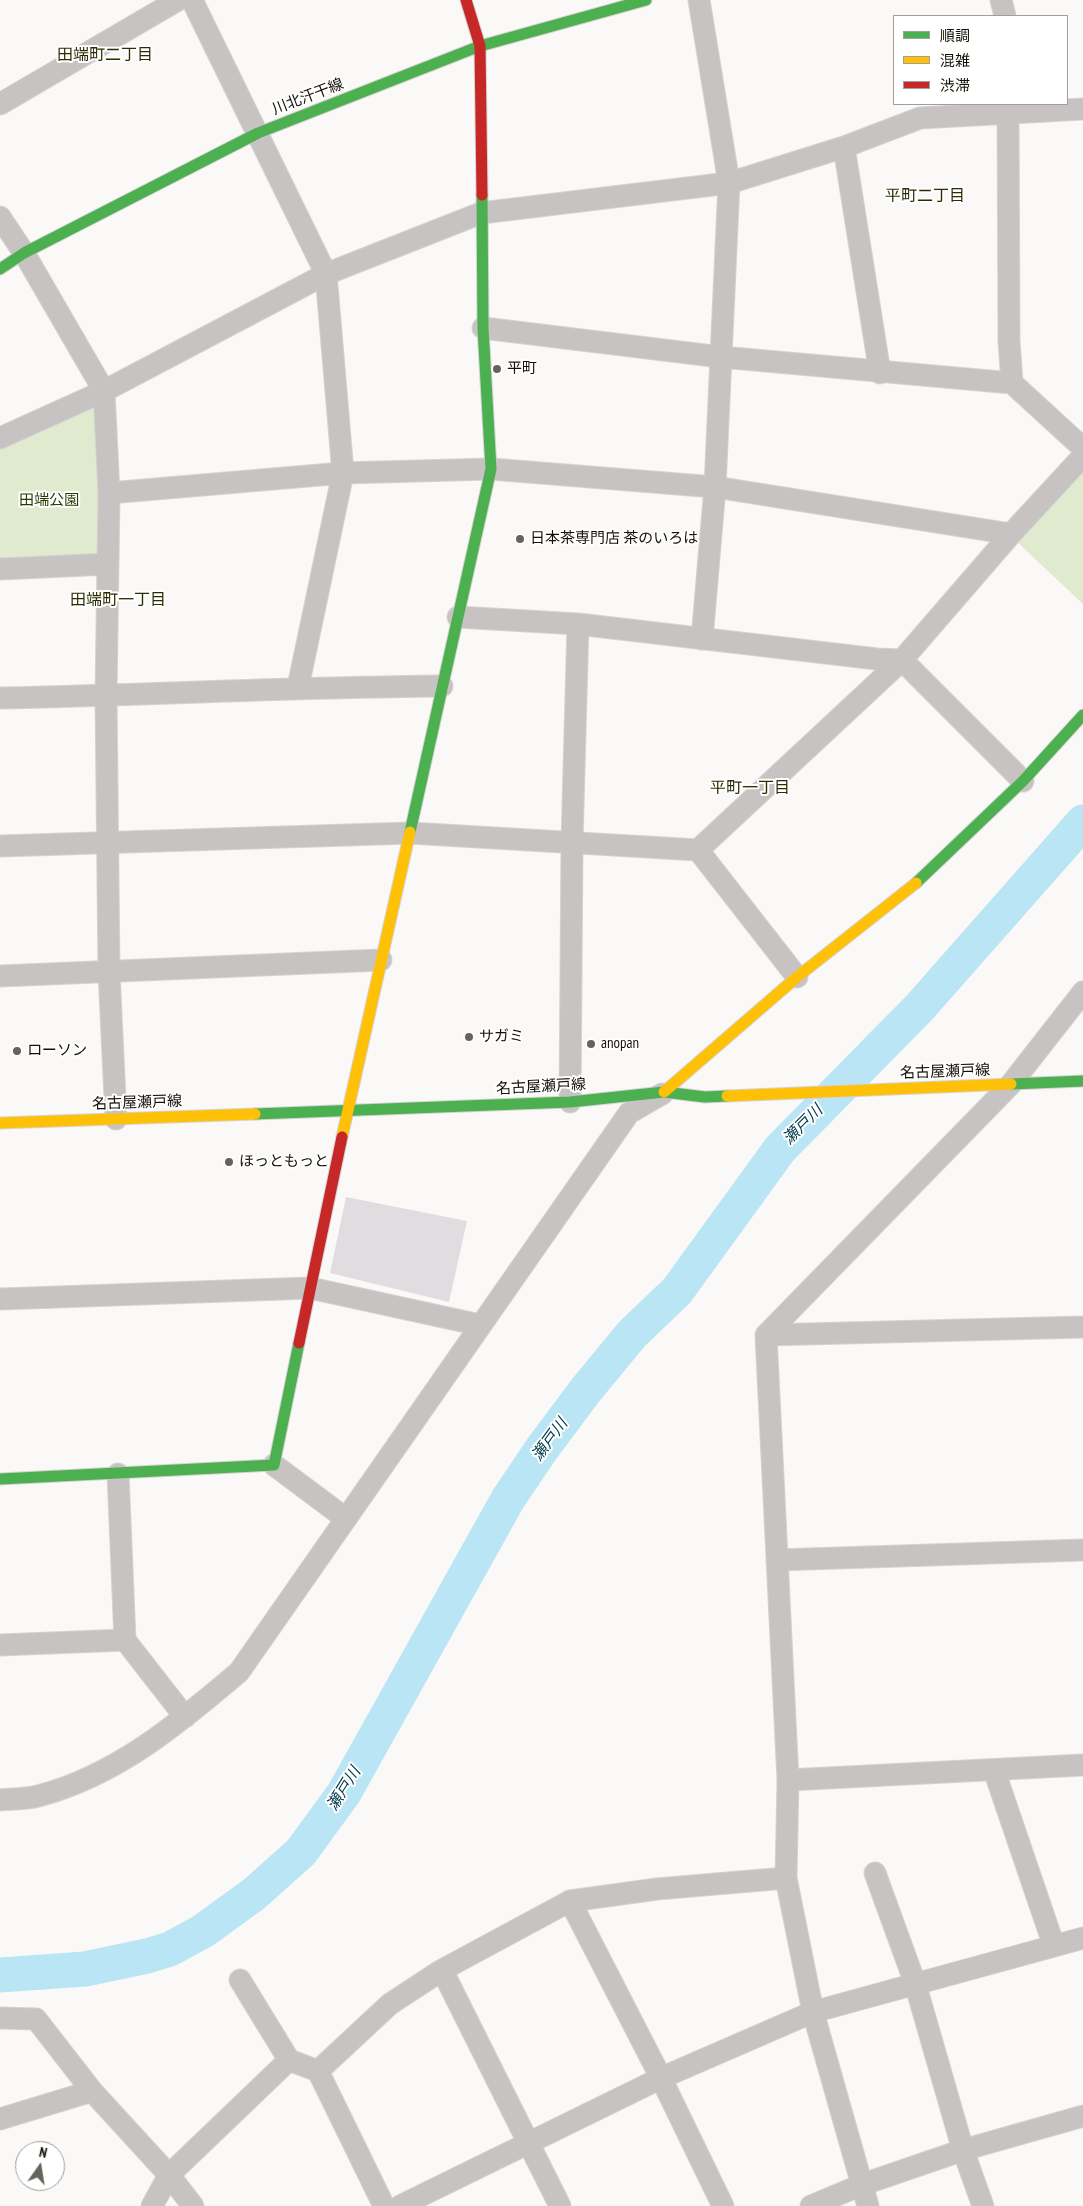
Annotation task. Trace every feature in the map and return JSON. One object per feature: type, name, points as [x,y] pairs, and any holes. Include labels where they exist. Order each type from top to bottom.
[{"type":"street","points":[[0,104],[178,0]]},
{"type":"street","points":[[192,0],[326,274],[343,473],[298,687]]},
{"type":"street","points":[[274,1465],[348,1109],[491,469],[483,328],[480,46],[466,0]]},
{"type":"street","name":"川北汗干線","points":[[0,269],[24,253],[258,133],[480,46],[646,0]]},
{"type":"street","points":[[699,0],[729,183],[716,487],[702,638]]},
{"type":"street","points":[[1001,0],[1006,15]]},
{"type":"street","points":[[0,438],[104,391],[326,274],[481,213],[729,183],[844,146],[920,118],[1008,108],[1083,109]]},
{"type":"street","points":[[1008,108],[1009,341],[1012,383]]},
{"type":"street","points":[[844,146],[880,373]]},
{"type":"street","points":[[0,217],[24,253],[104,391],[109,492],[106,696],[109,972],[116,1119]]},
{"type":"street","points":[[483,328],[721,357],[880,373],[1012,383],[1083,448]]},
{"type":"street","points":[[0,846],[410,833],[698,850],[902,660],[1011,534],[1083,456]]},
{"type":"street","points":[[109,492],[343,473],[491,469],[716,487],[1011,534]]},
{"type":"street","points":[[0,569],[108,564]]},
{"type":"street","points":[[458,617],[578,624],[877,659],[902,660],[1023,781]]},
{"type":"street","points":[[570,1102],[572,843],[578,624]]},
{"type":"street","points":[[0,698],[106,696],[298,687],[442,686]]},
{"type":"street","points":[[0,1800],[37,1796],[96,1775],[139,1750],[185,1717],[239,1672],[628,1113],[664,1092],[797,977],[926,875],[1023,781],[1083,714]]},
{"type":"street","points":[[698,850],[797,977]]},
{"type":"street","points":[[0,976],[381,960]]},
{"type":"street","points":[[868,2206],[813,2012],[786,1878],[788,1780],[766,1335],[1011,1084],[1083,992]]},
{"type":"street","name":"名古屋瀬戸線","points":[[0,1123],[570,1102],[664,1092],[705,1097],[1083,1081]]},
{"type":"street","points":[[0,1299],[310,1288],[480,1325]]},
{"type":"street","points":[[766,1335],[1083,1327]]},
{"type":"street","points":[[0,1479],[274,1465],[345,1518]]},
{"type":"street","points":[[118,1474],[125,1640],[185,1717]]},
{"type":"street","points":[[777,1560],[1083,1550]]},
{"type":"street","points":[[0,1644],[125,1640]]},
{"type":"street","points":[[788,1780],[1083,1766]]},
{"type":"street","points":[[994,1770],[1054,1946]]},
{"type":"street","points":[[875,1873],[915,1983],[963,2150],[983,2206]]},
{"type":"street","points":[[318,2071],[390,2004],[442,1970],[570,1900],[657,1889],[786,1878]]},
{"type":"street","points":[[570,1900],[661,2078],[723,2206]]},
{"type":"street","points":[[400,2206],[661,2078],[813,2012],[1083,1938]]},
{"type":"street","points":[[442,1970],[560,2206]]},
{"type":"street","points":[[240,1980],[289,2060],[318,2071],[384,2206]]},
{"type":"street","points":[[0,2018],[36,2019],[92,2091],[169,2175],[193,2206]]},
{"type":"street","points":[[152,2206],[169,2175],[289,2060]]},
{"type":"street","points":[[0,2119],[92,2091]]},
{"type":"street","points":[[810,2206],[861,2185],[963,2150],[1083,2116]]},
{"type":"green space","name":"田端公園","points":[[98,401],[98,557],[0,560],[0,446]]},
{"type":"green space","points":[[1083,466],[1083,604],[1016,541]]},
{"type":"building","points":[[346,1197],[467,1221],[449,1302],[330,1273]]},
{"type":"waterway","name":"瀬戸川","points":[[0,1975],[85,1969],[147,1956],[170,1949],[203,1931],[254,1894],[301,1852],[344,1793],[508,1499],[541,1450],[585,1391],[632,1334],[677,1291],[780,1149],[919,1008],[1083,822]]},
{"type":"traffic: fast","points":[[0,269],[24,253],[258,133],[480,46],[646,0]]},
{"type":"traffic: fast","points":[[410,832],[491,469],[483,328],[482,195]]},
{"type":"traffic: fast","points":[[916,883],[1023,781],[1083,715]]},
{"type":"traffic: fast","points":[[1011,1084],[1083,1081]]},
{"type":"traffic: fast","points":[[255,1114],[570,1102],[664,1092],[705,1097],[727,1096]]},
{"type":"traffic: fast","points":[[0,1479],[274,1465],[299,1343]]},
{"type":"traffic: slow","points":[[342,1137],[410,832]]},
{"type":"traffic: slow","points":[[664,1092],[797,977],[916,883]]},
{"type":"traffic: slow","points":[[727,1096],[1011,1084]]},
{"type":"traffic: slow","points":[[0,1123],[255,1114]]},
{"type":"traffic: jam","points":[[466,0],[480,46],[482,195]]},
{"type":"traffic: jam","points":[[299,1343],[342,1137]]},
{"type":"place","name":"平町","points":[[497,369]]},
{"type":"place","name":"日本茶専門店 茶のいろは","points":[[520,539]]},
{"type":"place","name":"サガミ","points":[[469,1037]]},
{"type":"place","name":"anopan","points":[[591,1044]]},
{"type":"place","name":"ローソン","points":[[17,1051]]},
{"type":"place","name":"ほっともっと","points":[[229,1162]]},
{"type":"district","name":"田端町二丁目","points":[[105,55]]},
{"type":"district","name":"平町二丁目","points":[[925,196]]},
{"type":"district","name":"田端町一丁目","points":[[118,600]]},
{"type":"district","name":"平町一丁目","points":[[750,788]]}]
